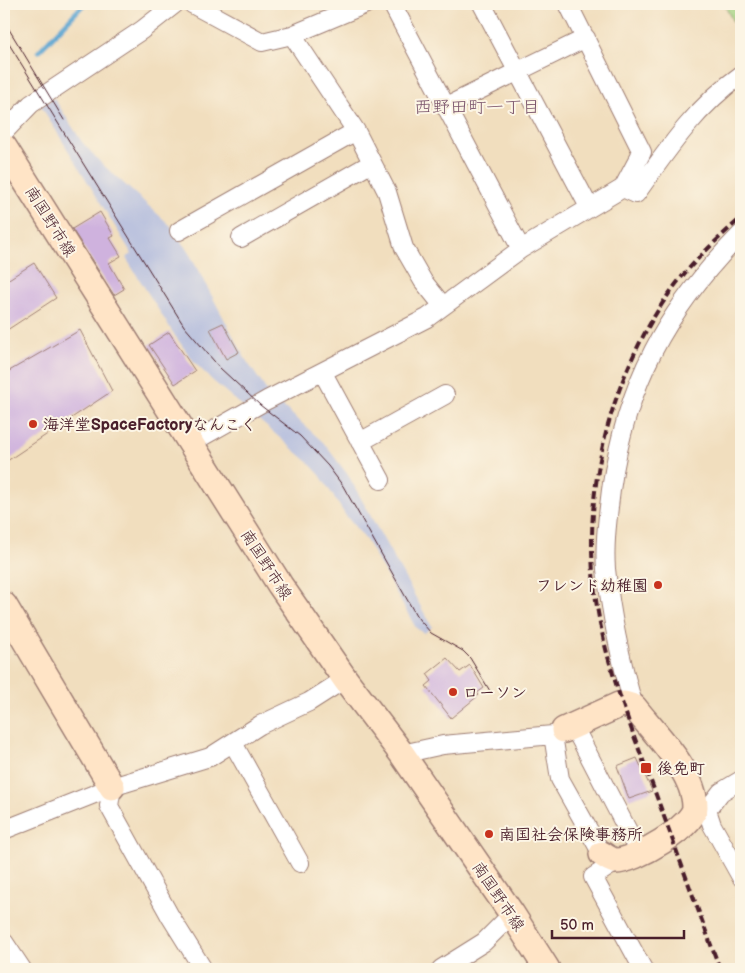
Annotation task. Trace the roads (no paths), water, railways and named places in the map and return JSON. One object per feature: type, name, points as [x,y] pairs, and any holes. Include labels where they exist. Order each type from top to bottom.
[{"type":"main road","name":"南国野市線","points":[[4,147],[280,585],[346,679],[402,754],[512,914],[547,969]]},
{"type":"main road","points":[[4,605],[112,787]]},
{"type":"main road","points":[[563,731],[619,705],[624,704],[634,707],[685,772],[701,809],[682,827],[620,856]]},
{"type":"street","points":[[4,132],[31,104],[142,30],[175,4]]},
{"type":"street","points":[[192,4],[262,42],[292,35],[366,4]]},
{"type":"street","points":[[392,4],[521,249]]},
{"type":"street","points":[[482,4],[589,207]]},
{"type":"street","points":[[191,443],[427,318],[521,249],[623,188],[642,152],[568,4]]},
{"type":"street","points":[[292,35],[356,131],[387,192],[404,248],[423,282],[443,306]]},
{"type":"street","points":[[445,107],[586,38]]},
{"type":"street","points":[[623,188],[636,194],[678,134],[726,86],[741,75]]},
{"type":"street","points":[[179,231],[356,131]]},
{"type":"street","points":[[242,238],[372,163]]},
{"type":"street","points":[[634,707],[622,663],[606,568],[606,525],[615,466],[628,409],[647,361],[686,296],[710,266],[741,234]]},
{"type":"street","points":[[323,373],[381,480]]},
{"type":"street","points":[[360,442],[445,395]]},
{"type":"street","points":[[4,830],[112,787],[210,757],[260,725],[309,702],[346,679]]},
{"type":"street","points":[[402,754],[443,745],[563,731]]},
{"type":"street","points":[[563,731],[620,856]]},
{"type":"street","points":[[563,731],[560,780],[620,856]]},
{"type":"street","points":[[233,743],[300,862]]},
{"type":"street","points":[[741,780],[721,792],[701,809],[741,877]]},
{"type":"street","points":[[112,787],[109,806],[170,916],[203,969]]},
{"type":"street","points":[[620,856],[593,877],[643,969]]},
{"type":"street","points":[[442,969],[484,942],[512,914]]},
{"type":"street","points":[[4,942],[22,969]]},
{"type":"waterway","points":[[39,51],[84,4]]},
{"type":"tram line","points":[[4,21],[64,120]]},
{"type":"tram line","points":[[4,36],[184,326],[220,368],[260,405],[300,436],[328,466],[343,486],[417,617],[431,633],[463,651],[470,658],[490,691]]},
{"type":"railway","points":[[720,969],[634,735],[609,661],[594,584],[593,508],[598,470],[606,433],[631,361],[648,327],[684,274],[702,254],[741,218]]},
{"type":"place","name":"海洋堂SpaceFactoryなんこく","points":[[33,424]]},
{"type":"place","name":"フレンド幼稚園","points":[[658,585]]},
{"type":"place","name":"ローソン","points":[[453,692]]},
{"type":"place","name":"後免町","points":[[646,768]]},
{"type":"place","name":"南国社会保険事務所","points":[[489,834]]},
{"type":"district","name":"西野田町一丁目","points":[[477,107]]}]
